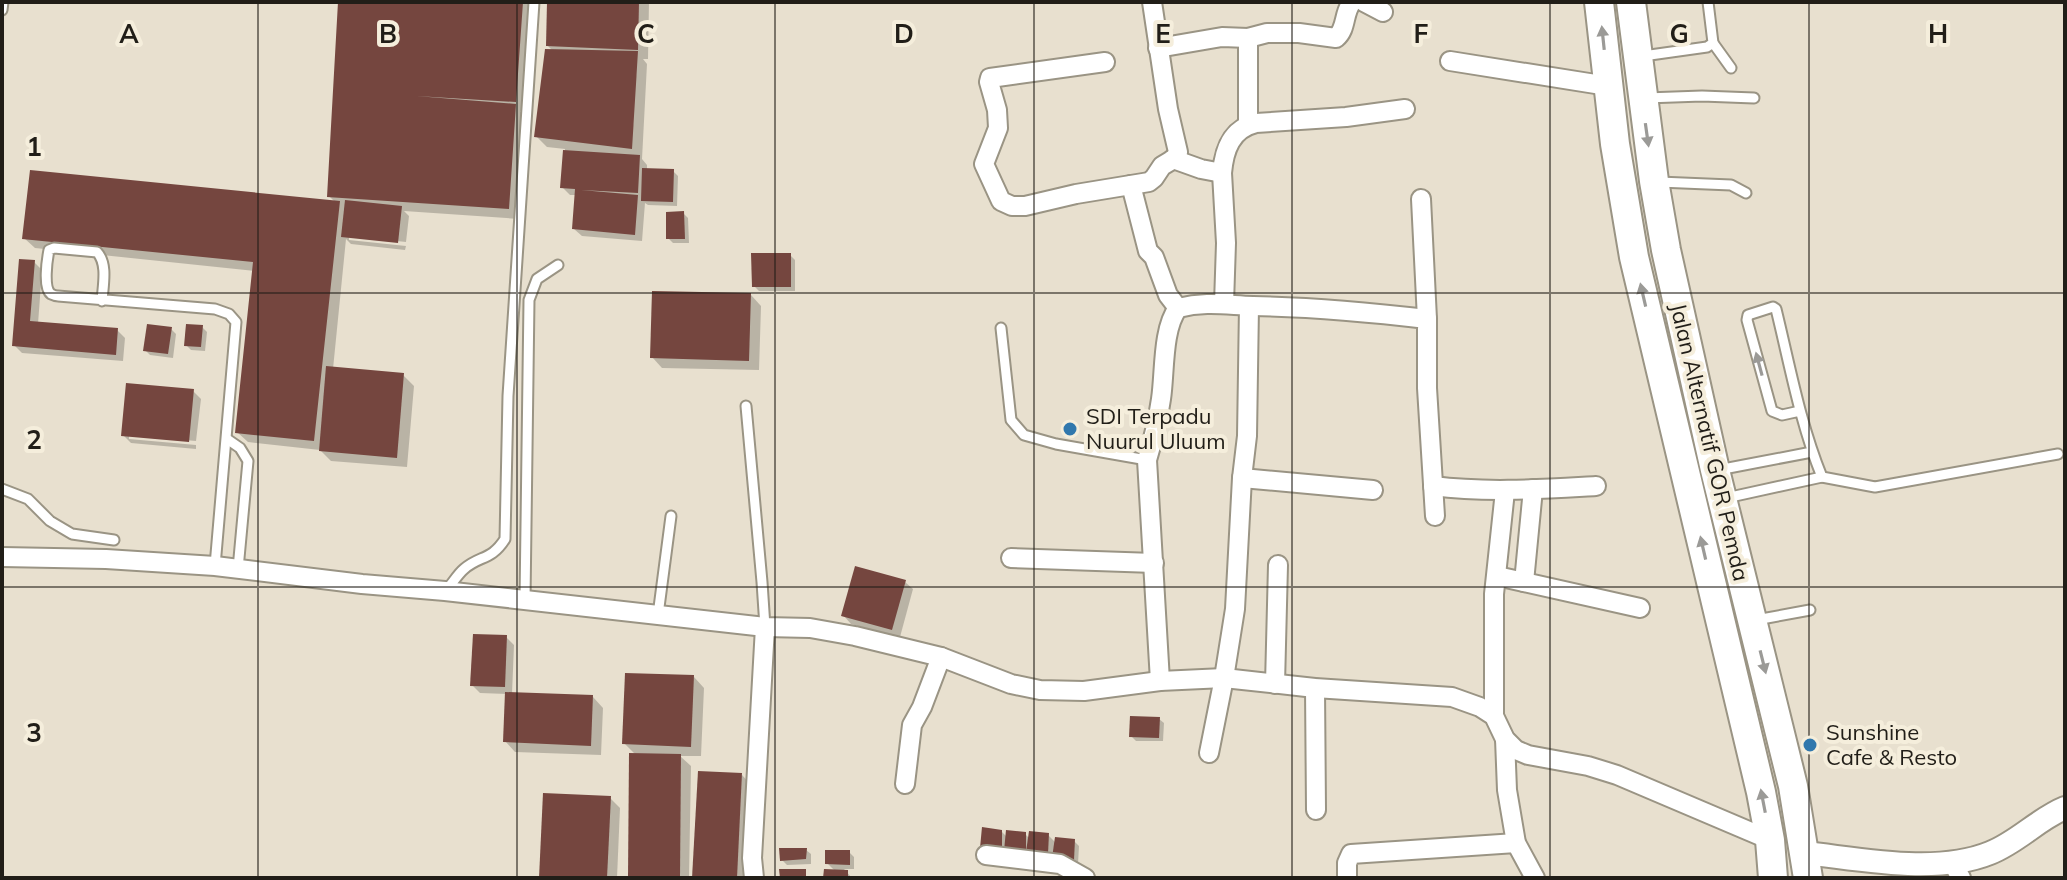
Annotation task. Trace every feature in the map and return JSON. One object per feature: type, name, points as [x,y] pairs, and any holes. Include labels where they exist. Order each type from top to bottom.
[{"type":"main road","name":"Jalan Alternatif GOR Pemda","points":[[1599,2],[1608,86],[1634,257],[1761,792],[1773,878]]},
{"type":"main road","name":"Jalan Alternatif GOR Pemda","points":[[1631,2],[1642,98],[1666,250],[1715,470],[1793,786],[1806,866]]},
{"type":"street","points":[[1105,62],[990,78],[998,128],[984,164],[1001,201],[1012,206],[1025,206],[1149,182],[1162,166],[1178,155],[1152,2]]},
{"type":"street","points":[[1158,48],[1267,33],[1336,38],[1352,2]]},
{"type":"street","points":[[1364,2],[1383,12]]},
{"type":"street","points":[[1248,38],[1248,125]]},
{"type":"street","points":[[1450,61],[1608,86]]},
{"type":"street","points":[[1224,304],[1226,243],[1222,173],[1230,139],[1248,125],[1405,109]]},
{"type":"street","points":[[1173,159],[1222,173]]},
{"type":"street","points":[[1131,185],[1148,251],[1154,257],[1168,295],[1178,308]]},
{"type":"street","points":[[1421,199],[1435,516]]},
{"type":"street","points":[[1178,308],[1199,303],[1299,306],[1427,319]]},
{"type":"street","points":[[1209,753],[1235,609],[1247,436],[1249,306]]},
{"type":"street","points":[[1160,681],[1147,460],[1161,399],[1170,325],[1178,308]]},
{"type":"street","points":[[1242,478],[1373,490]]},
{"type":"street","points":[[1433,486],[1505,491],[1596,486]]},
{"type":"street","points":[[1524,582],[1533,489]]},
{"type":"street","points":[[1505,491],[1494,594],[1494,716],[1505,739],[1516,750],[1528,755],[1588,766],[1617,775],[1770,840]]},
{"type":"street","points":[[2,557],[215,566],[765,627],[810,628],[941,657],[1011,684],[1040,690],[1084,691],[1160,681],[1224,678],[1315,688],[1452,697],[1480,707],[1494,716]]},
{"type":"street","points":[[1011,558],[1154,563]]},
{"type":"street","points":[[1275,684],[1278,565]]},
{"type":"street","points":[[1497,576],[1640,608]]},
{"type":"street","points":[[754,878],[752,858],[765,627]]},
{"type":"street","points":[[905,784],[912,725],[941,657]]},
{"type":"street","points":[[1315,688],[1316,810]]},
{"type":"street","points":[[1505,739],[1507,790],[1516,843],[1535,878]]},
{"type":"street","points":[[1806,866],[1909,864],[1957,870],[2019,838],[2065,808]]},
{"type":"street","points":[[1347,878],[1347,863],[1351,854],[1516,843]]},
{"type":"street","points":[[986,855],[1060,864],[1085,878]]},
{"type":"lane","points":[[2,10],[3,2]]},
{"type":"lane","points":[[445,591],[463,569],[497,551],[505,539],[508,396],[534,2]]},
{"type":"lane","points":[[1708,2],[1713,43],[1731,68]]},
{"type":"lane","points":[[1637,56],[1707,47],[1713,43]]},
{"type":"lane","points":[[1642,98],[1754,98]]},
{"type":"lane","points":[[1654,181],[1731,185],[1746,193]]},
{"type":"lane","points":[[102,301],[104,268],[102,257],[97,252],[49,250],[46,280],[51,294],[102,301],[215,309],[229,314],[236,322],[215,566]]},
{"type":"lane","points":[[525,600],[529,300],[537,279],[558,265]]},
{"type":"lane","points":[[1800,411],[1782,415],[1772,411],[1748,315],[1773,307],[1776,309],[1800,411],[1822,477]]},
{"type":"lane","points":[[1001,328],[1011,420],[1024,435],[1056,444],[1147,460]]},
{"type":"lane","points":[[746,406],[765,627]]},
{"type":"lane","points":[[227,439],[240,448],[248,461],[238,569]]},
{"type":"lane","points":[[1715,470],[1812,452]]},
{"type":"lane","points":[[1722,498],[1822,477],[1875,487],[2058,454]]},
{"type":"lane","points":[[2,489],[28,499],[50,521],[72,534],[114,540]]},
{"type":"lane","points":[[658,615],[671,516]]},
{"type":"lane","points":[[1753,620],[1810,610]]},
{"type":"building","points":[[338,2],[523,2],[516,102],[416,96],[516,104],[509,209],[327,197]]},
{"type":"building","points":[[547,2],[639,2],[638,50],[546,46]]},
{"type":"building","points":[[545,49],[638,51],[632,149],[534,137]]},
{"type":"building","points":[[563,150],[640,155],[638,193],[581,190],[638,195],[635,235],[572,229],[575,189],[560,188]]},
{"type":"building","points":[[642,168],[674,169],[673,202],[641,201]]},
{"type":"building","points":[[30,170],[340,201],[314,441],[235,433],[253,262],[22,239]]},
{"type":"building","points":[[345,200],[402,206],[398,243],[341,237]]},
{"type":"building","points":[[684,211],[685,239],[666,239],[666,212]]},
{"type":"building","points":[[751,253],[791,253],[791,287],[752,287]]},
{"type":"building","points":[[19,259],[35,260],[30,321],[118,328],[116,355],[12,346]]},
{"type":"building","points":[[652,291],[751,293],[749,361],[650,358]]},
{"type":"building","points":[[147,324],[172,327],[168,354],[143,351]]},
{"type":"building","points":[[186,324],[203,325],[201,347],[184,346]]},
{"type":"building","points":[[326,366],[404,373],[397,458],[319,451]]},
{"type":"building","points":[[126,383],[194,389],[189,442],[121,436]]},
{"type":"building","points":[[855,566],[906,580],[892,630],[841,616]]},
{"type":"building","points":[[473,634],[507,635],[505,687],[470,686]]},
{"type":"building","points":[[625,673],[694,675],[691,747],[622,744]]},
{"type":"building","points":[[505,692],[593,695],[591,746],[503,742]]},
{"type":"building","points":[[1130,716],[1160,717],[1159,738],[1129,737]]},
{"type":"building","points":[[629,753],[681,754],[680,878],[628,878]]},
{"type":"building","points":[[698,771],[742,773],[737,878],[692,878]]},
{"type":"building","points":[[543,793],[611,796],[607,878],[539,878]]},
{"type":"building","points":[[982,827],[1002,830],[1002,851],[980,848]]},
{"type":"building","points":[[1006,830],[1026,832],[1026,853],[1004,851]]},
{"type":"building","points":[[1029,831],[1049,833],[1048,854],[1026,852]]},
{"type":"building","points":[[1055,837],[1075,839],[1074,860],[1052,858]]},
{"type":"building","points":[[779,848],[807,848],[806,859],[780,861]]},
{"type":"building","points":[[825,850],[850,850],[850,865],[825,864]]},
{"type":"building","points":[[779,869],[806,869],[806,878],[780,878]]},
{"type":"building","points":[[824,869],[848,870],[848,878],[823,878]]},
{"type":"place","name":"SDI Terpadu Nuurul Uluum","points":[[1070,429]]},
{"type":"place","name":"Sunshine Cafe & Resto","points":[[1810,745]]}]
